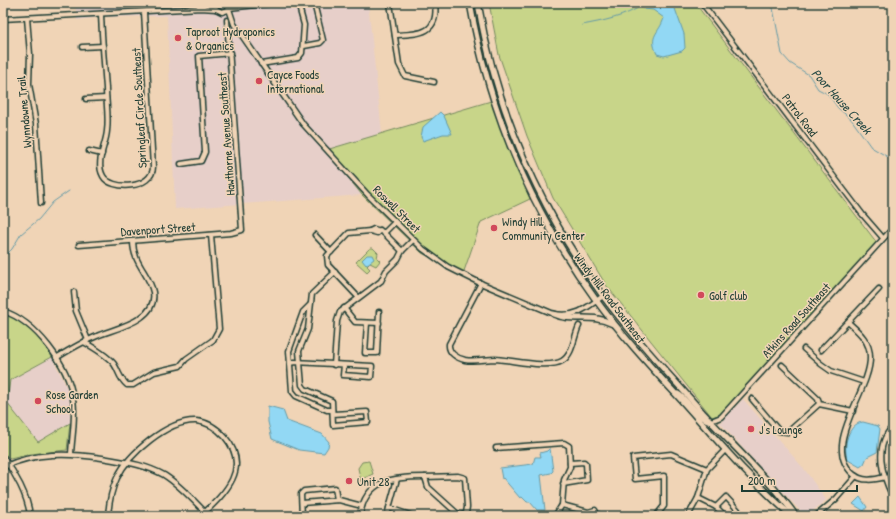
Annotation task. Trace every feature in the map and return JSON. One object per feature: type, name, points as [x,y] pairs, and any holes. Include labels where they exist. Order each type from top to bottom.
[{"type":"main road","name":"Windy Hill Road Southeast","points":[[470,3],[489,87],[516,162],[555,240],[597,301],[615,324],[725,450],[792,516]]},
{"type":"main road","name":"Windy Hill Road Southeast","points":[[478,3],[496,80],[523,156],[555,222],[603,296],[710,421],[796,516]]},
{"type":"main road","points":[[554,314],[565,318],[596,317],[615,324]]},
{"type":"main road","points":[[672,390],[685,398],[704,419],[710,421]]},
{"type":"street","points":[[197,8],[208,3]]},
{"type":"street","points":[[214,3],[218,10]]},
{"type":"street","points":[[229,8],[231,3],[241,6]]},
{"type":"street","points":[[3,19],[197,8],[224,12],[229,8],[274,3]]},
{"type":"street","points":[[261,64],[298,58],[302,53],[304,46],[304,24],[298,3]]},
{"type":"street","points":[[304,46],[320,43],[323,40],[314,3]]},
{"type":"street","points":[[390,3],[399,64],[405,76],[434,82]]},
{"type":"street","points":[[395,36],[417,34],[427,30],[434,23],[435,3]]},
{"type":"street","name":"Patrol Road","points":[[702,3],[863,215],[883,238]]},
{"type":"street","name":"Roswell Street","points":[[229,8],[235,26],[303,124],[395,222],[413,240],[442,263],[481,283],[554,314],[577,313],[586,310],[603,296]]},
{"type":"street","name":"Roswell Street","points":[[218,10],[235,26]]},
{"type":"street","name":"Springleaf Circle Southeast","points":[[101,14],[107,131],[102,154],[101,172],[107,182],[112,184],[140,184],[148,180],[153,172],[144,12]]},
{"type":"street","name":"Wynndowne Trail","points":[[27,18],[30,54],[29,84],[36,124],[41,203]]},
{"type":"street","name":"Hawthorne Avenue Southeast","points":[[227,20],[243,224],[242,230],[239,232]]},
{"type":"street","points":[[229,34],[235,26]]},
{"type":"street","points":[[82,47],[103,46]]},
{"type":"street","points":[[181,164],[200,161],[205,152],[199,56],[230,53]]},
{"type":"street","points":[[86,99],[106,98]]},
{"type":"street","points":[[89,151],[102,154]]},
{"type":"street","points":[[358,297],[327,263],[327,256],[349,233],[370,231],[376,233],[382,232],[395,222]]},
{"type":"street","name":"Atkins Road Southeast","points":[[710,421],[721,417],[893,228]]},
{"type":"street","name":"Davenport Street","points":[[79,245],[239,232]]},
{"type":"street","points":[[382,232],[402,251]]},
{"type":"street","points":[[74,292],[76,311],[86,341],[109,359],[116,368],[120,379],[127,385],[133,385],[154,372],[169,370],[180,366],[186,359],[213,340],[219,329],[211,235]]},
{"type":"street","points":[[315,236],[331,252]]},
{"type":"street","points":[[334,365],[337,321],[339,314],[358,297],[381,281],[386,271],[413,240]]},
{"type":"street","points":[[56,358],[86,341],[135,321],[148,311],[152,304],[153,293],[136,260],[133,241]]},
{"type":"street","points":[[311,305],[303,312],[289,351],[294,395],[332,412],[367,412],[368,422],[333,425],[332,412],[332,401],[304,388],[299,351],[308,329],[311,305],[312,294],[335,272]]},
{"type":"street","points":[[481,283],[449,344],[449,349],[451,352],[464,360],[502,360],[548,364],[559,363],[567,358],[570,353],[574,338],[580,326]]},
{"type":"street","points":[[821,350],[878,289]]},
{"type":"street","points":[[344,308],[353,321],[379,324]]},
{"type":"street","points":[[3,310],[13,314],[31,327],[56,358],[66,374],[73,398],[71,454]]},
{"type":"street","points":[[367,323],[365,353],[376,353],[379,312]]},
{"type":"street","points":[[848,322],[860,333],[869,347],[870,364],[844,434],[842,453],[844,463],[856,476],[871,480],[885,477]]},
{"type":"street","points":[[804,349],[831,371],[864,382]]},
{"type":"street","points":[[290,363],[372,366],[371,377],[343,375],[344,365]]},
{"type":"street","points":[[782,365],[818,400],[819,404]]},
{"type":"street","points":[[752,399],[779,431],[785,433],[819,404]]},
{"type":"street","points":[[819,404],[853,411]]},
{"type":"street","points":[[108,516],[113,486],[127,461],[149,442],[169,428],[196,421],[209,424],[218,429],[231,445],[236,464],[235,474],[225,492],[201,516]]},
{"type":"street","points":[[893,426],[887,434],[880,452],[885,477],[893,496]]},
{"type":"street","points":[[496,448],[565,443],[568,446],[570,469],[563,484],[562,505],[556,516]]},
{"type":"street","points":[[688,516],[698,498],[707,469],[725,450]]},
{"type":"street","points":[[3,467],[8,464],[38,456],[71,454],[127,461],[145,466],[164,475],[178,486],[205,512]]},
{"type":"street","points":[[656,516],[664,506],[664,476],[635,479],[633,458],[671,454],[707,469]]},
{"type":"street","points":[[3,457],[24,495],[30,516]]},
{"type":"street","points":[[563,484],[587,480],[586,464],[584,462],[570,463]]},
{"type":"street","points":[[360,516],[366,496],[376,486],[386,481],[425,477],[464,476],[467,507],[466,513],[460,516],[456,513],[428,487],[425,477]]},
{"type":"street","points":[[816,516],[836,499],[856,476]]},
{"type":"street","points":[[387,516],[397,479]]},
{"type":"street","points":[[302,516],[301,494],[306,490],[335,488],[337,500]]},
{"type":"street","points":[[716,506],[726,497],[738,510],[736,516]]},
{"type":"street","points":[[698,498],[716,506],[725,516]]},
{"type":"street","points":[[302,503],[337,500],[348,501],[362,506]]},
{"type":"street","points":[[562,505],[588,514],[590,510],[596,510],[598,516]]},
{"type":"street","points":[[389,508],[413,516]]},
{"type":"shaded area","points":[[75,3],[368,3],[382,133],[326,151],[362,195],[175,209],[167,16],[102,17],[77,20]]},
{"type":"shaded area","name":"Rose Garden School","points":[[52,357],[67,388],[70,404],[70,423],[38,442],[7,403],[10,380]]},
{"type":"shaded area","points":[[743,399],[805,470],[826,500],[807,516],[803,514],[720,423]]},
{"type":"green space","points":[[489,3],[695,3],[877,243],[719,415],[712,417],[606,285],[553,198],[527,136],[499,55]]},
{"type":"green space","points":[[491,101],[511,156],[530,199],[481,222],[463,274],[422,253],[362,195],[326,150]]},
{"type":"green space","points":[[370,248],[373,248],[378,253],[377,258],[380,261],[376,266],[370,263],[367,266],[370,269],[367,272],[356,262]]},
{"type":"green space","points":[[3,314],[11,316],[25,325],[37,337],[52,357],[10,380],[7,403],[38,442],[70,423],[67,450],[31,454],[10,459],[3,452]]},
{"type":"green space","points":[[369,461],[373,474],[362,479],[361,482],[358,468],[362,462]]},
{"type":"water","points":[[642,3],[673,3],[684,34],[685,48],[682,51],[664,56],[657,54],[654,38],[664,18],[653,10],[644,9]]},
{"type":"water","points":[[440,112],[444,116],[452,134],[443,134],[423,141],[421,137],[423,127]]},
{"type":"water","points":[[367,255],[372,255],[374,259],[366,265],[362,260]]},
{"type":"water","points":[[268,406],[283,410],[287,421],[322,434],[329,442],[324,453],[299,450],[272,439],[268,422]]},
{"type":"water","points":[[863,422],[878,426],[880,429],[877,452],[867,457],[864,464],[860,467],[848,460],[846,455],[846,443],[853,427],[858,423]]},
{"type":"water","points":[[550,448],[553,471],[551,473],[541,475],[545,510],[537,510],[530,502],[527,502],[522,497],[520,498],[503,478],[502,479],[500,468],[533,464],[535,457],[541,457],[540,453],[547,451]]},
{"type":"water","points":[[860,497],[867,507],[864,511],[853,504]]},
{"type":"waterway","name":"Poor House Creek","points":[[772,3],[782,54],[790,63],[809,75],[818,89],[828,94],[838,108],[851,119],[871,147],[893,160]]},
{"type":"waterway","points":[[582,25],[621,16],[643,5]]},
{"type":"waterway","points":[[3,258],[12,249],[21,234],[39,219],[53,202],[69,191]]},
{"type":"place","name":"Taproot Hydroponics & Organics","points":[[178,38]]},
{"type":"place","name":"Cayce Foods International","points":[[259,81]]},
{"type":"place","name":"Windy Hill Community Center","points":[[494,228]]},
{"type":"place","name":"Golf club","points":[[701,295]]},
{"type":"place","name":"Rose Garden School","points":[[38,401]]},
{"type":"place","name":"J's Lounge","points":[[751,429]]},
{"type":"place","name":"Unit 28","points":[[349,481]]}]
